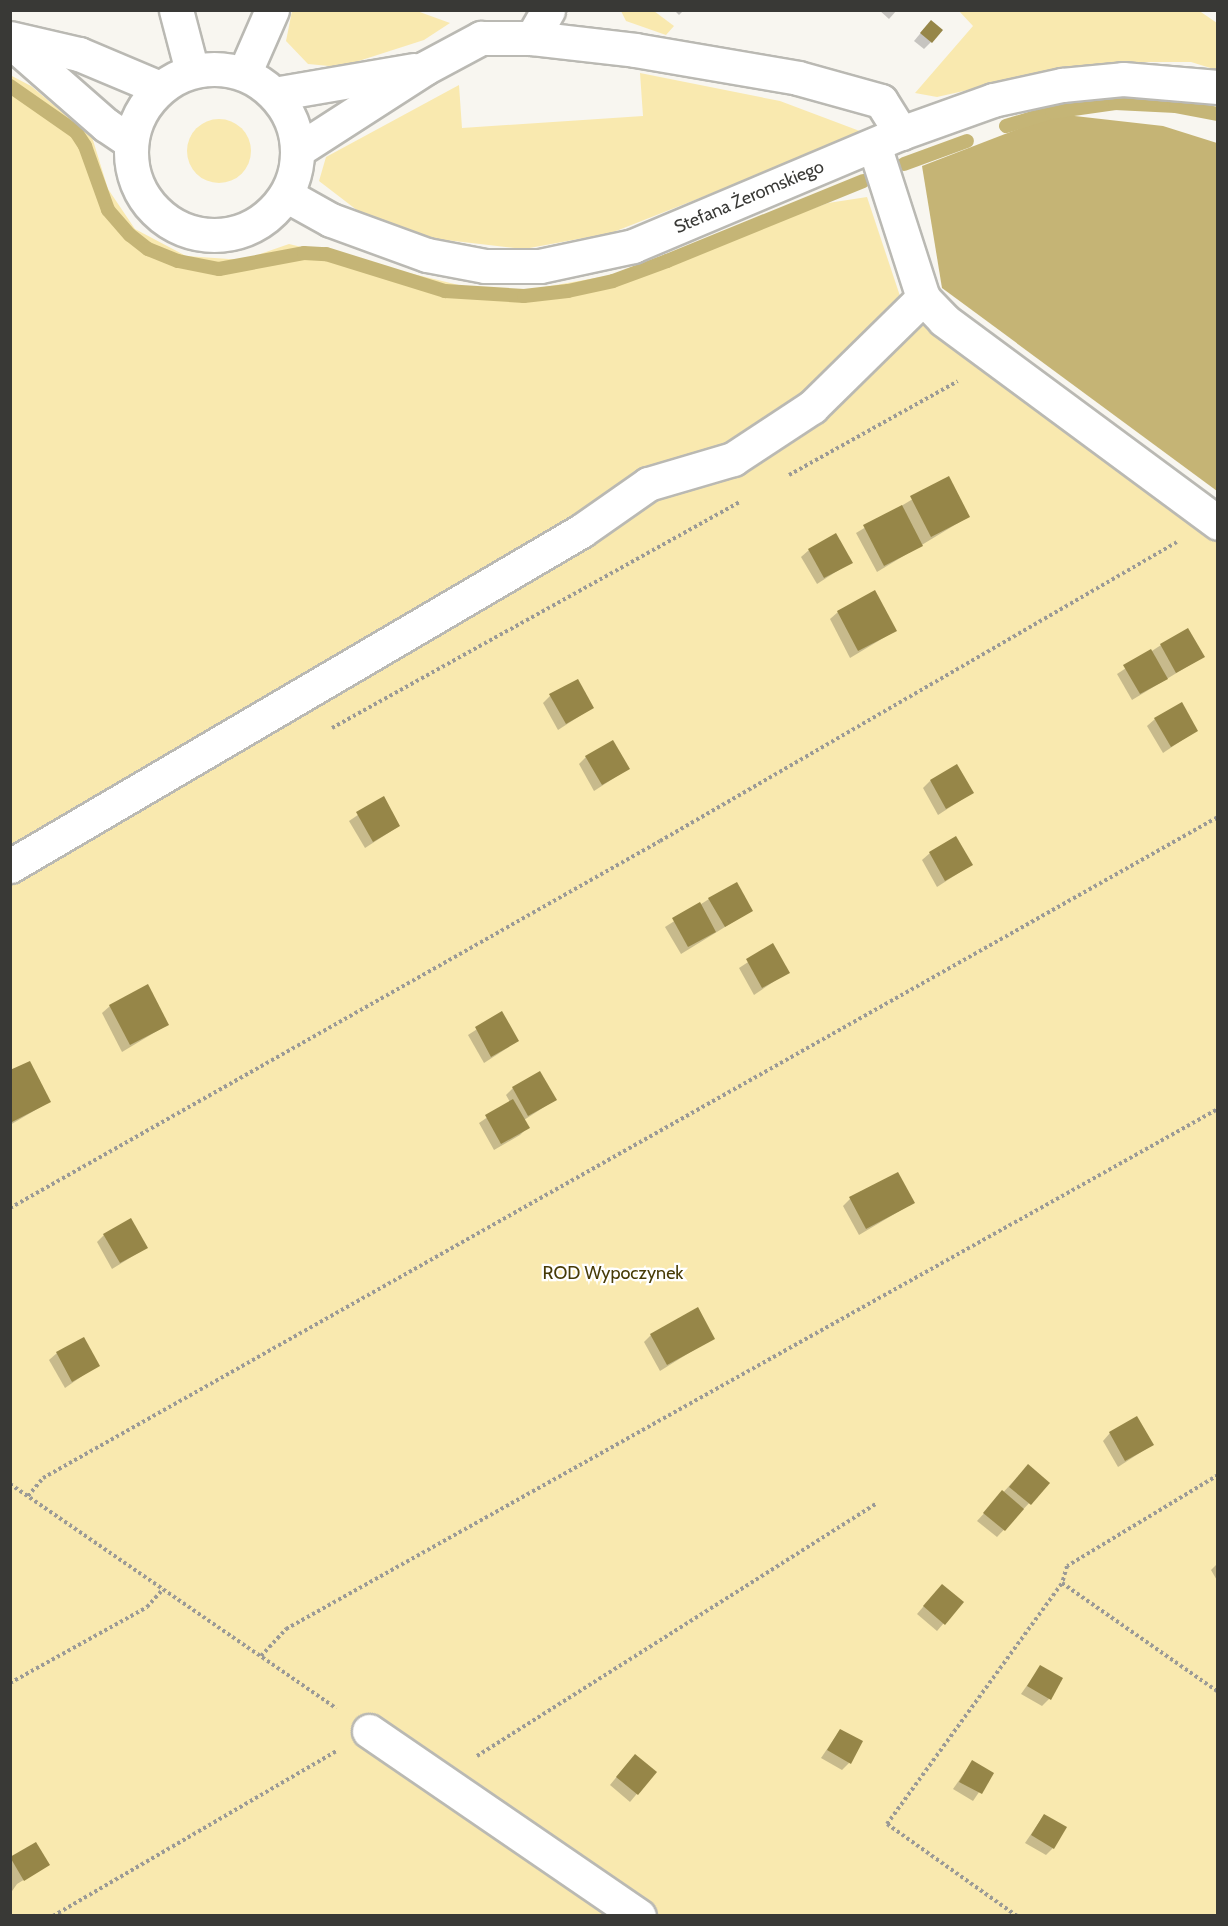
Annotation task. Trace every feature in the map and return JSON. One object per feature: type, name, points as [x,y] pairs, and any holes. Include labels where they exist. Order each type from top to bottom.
[{"type":"street","points":[[176,10],[192,71]]},
{"type":"street","points":[[244,74],[272,10]]},
{"type":"street","points":[[532,38],[548,10]]},
{"type":"street","points":[[298,150],[425,68],[481,38],[532,38],[635,50],[798,78],[881,101],[887,139],[923,298],[944,320],[1218,523]]},
{"type":"street","points":[[10,39],[79,54],[160,88]]},
{"type":"street","points":[[10,39],[106,125],[130,141]]},
{"type":"street","points":[[274,94],[425,68]]},
{"type":"street","points":[[215,69],[244,74],[274,94],[291,120],[298,150],[295,173],[286,195],[260,222],[225,235],[187,232],[154,212],[134,179],[130,141],[140,111],[160,88],[192,71],[215,69]]},
{"type":"street","name":"Stefana Żeromskiego","points":[[286,195],[331,220],[427,255],[485,266],[540,266],[633,246],[887,139],[993,100],[1062,86],[1123,79],[1218,87]]},
{"type":"street","points":[[10,866],[581,531],[648,484],[733,459],[812,407],[923,298]]},
{"type":"street","points":[[369,1731],[639,1916]]},
{"type":"path","points":[[787,476],[965,377]]},
{"type":"path","points":[[325,732],[745,499]]},
{"type":"path","points":[[10,1208],[650,847],[1180,540]]},
{"type":"path","points":[[28,1496],[43,1478],[1218,817]]},
{"type":"path","points":[[261,1656],[286,1629],[1218,1109]]},
{"type":"path","points":[[1017,1916],[887,1824],[1062,1583],[1067,1566],[1218,1475]]},
{"type":"path","points":[[10,1484],[369,1731],[53,1916]]},
{"type":"path","points":[[452,1787],[472,1760],[877,1503]]},
{"type":"path","points":[[1062,1583],[1218,1692]]},
{"type":"path","points":[[10,1683],[147,1607],[163,1589]]},
{"type":"green space","points":[[1198,10],[1217,23],[1217,70],[1191,62],[1117,62],[1044,73],[937,97],[915,93],[973,26],[959,11]]},
{"type":"green space","points":[[292,11],[417,11],[450,23],[424,40],[340,67],[308,64],[286,41]]},
{"type":"green space","points":[[621,11],[654,11],[674,26],[666,35],[626,21]]},
{"type":"green space","points":[[640,73],[780,101],[865,133],[611,233],[524,249],[420,237],[362,214],[319,181],[326,157],[459,85],[462,128],[643,116]]},
{"type":"green space","name":"ROD Wypoczynek","points":[[10,75],[31,86],[92,137],[108,189],[135,229],[186,256],[243,260],[289,244],[500,295],[652,268],[828,203],[867,197],[902,302],[964,356],[1052,422],[1217,536],[1217,1915],[11,1915]]},
{"type":"green space","points":[[219,119],[237,125],[245,133],[251,151],[245,169],[237,177],[219,183],[201,177],[193,169],[187,151],[193,133],[201,125]]},
{"type":"shaded area","points":[[1057,114],[1163,126],[1217,143],[1217,491],[942,288],[922,166]]},
{"type":"building","points":[[931,20],[943,30],[932,43],[920,33]]},
{"type":"building","points":[[949,476],[970,517],[931,537],[910,496]]},
{"type":"building","points":[[902,505],[923,546],[884,566],[863,525]]},
{"type":"building","points":[[836,533],[853,563],[824,578],[808,549]]},
{"type":"building","points":[[875,590],[897,631],[858,651],[837,611]]},
{"type":"building","points":[[1188,628],[1205,657],[1176,673],[1160,644]]},
{"type":"building","points":[[1151,649],[1168,679],[1140,694],[1123,665]]},
{"type":"building","points":[[578,679],[594,708],[566,724],[549,694]]},
{"type":"building","points":[[1182,702],[1198,731],[1171,747],[1154,718]]},
{"type":"building","points":[[613,740],[630,769],[602,785],[585,756]]},
{"type":"building","points":[[957,764],[974,793],[946,809],[930,780]]},
{"type":"building","points":[[384,796],[400,826],[373,842],[356,812]]},
{"type":"building","points":[[956,836],[973,865],[945,881],[929,852]]},
{"type":"building","points":[[737,882],[753,911],[725,927],[708,898]]},
{"type":"building","points":[[700,902],[716,932],[688,947],[672,918]]},
{"type":"building","points":[[773,943],[790,973],[762,988],[746,959]]},
{"type":"building","points":[[148,984],[169,1025],[130,1045],[109,1005]]},
{"type":"building","points":[[502,1011],[519,1041],[491,1057],[475,1027]]},
{"type":"building","points":[[30,1061],[51,1102],[12,1122],[10,1070]]},
{"type":"building","points":[[540,1071],[557,1100],[528,1116],[512,1087]]},
{"type":"building","points":[[513,1099],[530,1128],[501,1144],[485,1115]]},
{"type":"building","points":[[898,1172],[915,1203],[866,1229],[849,1197]]},
{"type":"building","points":[[131,1218],[148,1248],[120,1263],[103,1234]]},
{"type":"building","points":[[698,1307],[715,1339],[667,1365],[650,1334]]},
{"type":"building","points":[[84,1337],[100,1366],[72,1382],[56,1352]]},
{"type":"building","points":[[1137,1416],[1154,1445],[1125,1461],[1109,1432]]},
{"type":"building","points":[[1028,1464],[1050,1483],[1031,1505],[1009,1487]]},
{"type":"building","points":[[1002,1490],[1024,1509],[1005,1531],[983,1513]]},
{"type":"building","points":[[942,1584],[964,1602],[945,1625],[923,1606]]},
{"type":"building","points":[[1040,1665],[1063,1678],[1051,1700],[1027,1686]]},
{"type":"building","points":[[840,1729],[863,1741],[851,1764],[827,1750]]},
{"type":"building","points":[[635,1754],[657,1772],[638,1795],[616,1777]]},
{"type":"building","points":[[972,1760],[994,1773],[982,1794],[959,1782]]},
{"type":"building","points":[[1044,1814],[1067,1827],[1054,1849],[1031,1835]]},
{"type":"building","points":[[36,1842],[50,1865],[24,1881],[10,1857]]},
{"type":"waterway","points":[[10,86],[76,132],[85,146],[108,210],[130,235],[148,249],[178,261],[219,269],[304,253],[326,254],[445,291],[524,296],[568,291],[613,281],[667,261],[863,181]]},
{"type":"waterway","points":[[1006,126],[1052,112],[1115,103],[1176,106],[1218,114]]},
{"type":"waterway","points":[[904,164],[967,141]]}]
